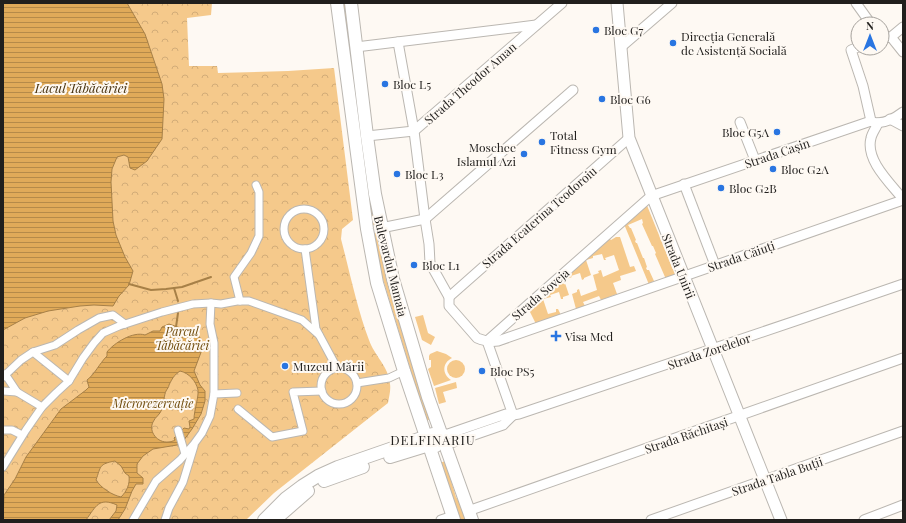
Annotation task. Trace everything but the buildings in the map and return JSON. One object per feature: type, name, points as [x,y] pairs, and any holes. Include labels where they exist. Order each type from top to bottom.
[{"type":"main road","name":"Bulevardul Mamaia","points":[[337,3],[366,229],[377,283],[404,371],[454,518]]},
{"type":"main road","name":"Bulevardul Mamaia","points":[[351,3],[367,136],[381,228],[395,287],[428,397],[442,440],[470,515]]},
{"type":"main road","points":[[274,520],[308,491],[322,482],[383,460],[427,441],[432,434],[442,440]]},
{"type":"main road","points":[[264,520],[286,498],[318,476],[338,467],[427,441]]},
{"type":"street","name":"Strada Theodor Aman","points":[[367,136],[414,131],[562,3]]},
{"type":"street","name":"Strada Unirii","points":[[617,3],[629,138],[781,520]]},
{"type":"street","points":[[621,48],[672,3]]},
{"type":"street","points":[[856,3],[865,16]]},
{"type":"street","points":[[356,47],[536,25]]},
{"type":"street","points":[[890,35],[903,27]]},
{"type":"street","points":[[890,40],[903,52]]},
{"type":"street","points":[[398,42],[414,131],[429,244],[430,263],[448,297],[449,306],[477,338],[487,341],[513,415]]},
{"type":"street","points":[[853,56],[874,122],[870,147],[874,161],[903,199]]},
{"type":"street","points":[[381,228],[425,220],[573,90]]},
{"type":"street","name":"Strada Cașin","points":[[651,196],[754,160],[874,122],[890,119],[903,112]]},
{"type":"street","points":[[890,119],[903,126]]},
{"type":"street","points":[[740,122],[754,160]]},
{"type":"street","name":"Strada Ecaterina Teodoroiu","points":[[448,297],[629,138]]},
{"type":"street","points":[[684,184],[715,265]]},
{"type":"street","points":[[240,301],[234,277],[251,253],[259,236],[259,192],[256,185]]},
{"type":"street","name":"Strada Soveja","points":[[487,341],[651,196]]},
{"type":"street","name":"Strada Căiuți","points":[[487,341],[498,341],[903,199]]},
{"type":"street","points":[[301,209],[307,209],[319,214],[324,225],[322,239],[312,248],[305,250],[294,247],[284,235],[286,220],[292,212],[301,209]]},
{"type":"street","points":[[305,250],[316,329],[337,368]]},
{"type":"street","name":"Strada Zorelelor","points":[[442,440],[451,433],[506,414],[513,415],[526,412],[903,284]]},
{"type":"street","points":[[3,467],[22,435],[42,407],[69,381],[103,333],[162,312],[193,304],[221,304],[249,301],[302,320],[319,335]]},
{"type":"street","points":[[133,520],[156,481],[194,444],[202,433],[210,416],[214,394],[214,343],[210,324],[211,303]]},
{"type":"street","points":[[42,407],[17,392],[4,375],[33,352],[55,345],[100,318],[113,315],[125,324]]},
{"type":"street","points":[[33,352],[69,381]]},
{"type":"street","name":"Strada Răchitași","points":[[470,515],[739,416],[903,358]]},
{"type":"street","points":[[343,368],[348,370],[355,378],[357,383],[355,395],[346,402],[340,404],[329,401],[324,397],[322,392],[321,386],[325,374],[332,369],[343,368]]},
{"type":"street","points":[[357,383],[389,378],[404,371]]},
{"type":"street","points":[[3,391],[17,392]]},
{"type":"street","points":[[238,409],[272,437],[303,431],[293,392],[322,392]]},
{"type":"street","points":[[214,394],[237,393]]},
{"type":"street","points":[[3,430],[12,430],[22,435]]},
{"type":"street","points":[[178,430],[185,454]]},
{"type":"street","name":"Strada Tabla Buții","points":[[651,520],[903,431]]},
{"type":"street","points":[[165,520],[169,508],[183,482],[194,444]]},
{"type":"street","points":[[864,520],[903,505]]},
{"type":"street","points":[[441,520],[454,518]]},
{"type":"green space","name":"Parcul Tăbăcăriei","points":[[3,3],[212,3],[211,15],[187,18],[189,66],[217,66],[218,73],[334,68],[353,220],[342,229],[341,239],[357,303],[371,346],[389,378],[390,389],[388,403],[274,493],[246,520],[3,520]]},
{"type":"green space","points":[[341,3],[348,3],[376,224],[370,226]]},
{"type":"green space","points":[[646,203],[676,277],[667,280],[665,277],[653,246],[642,224],[642,219],[628,225],[631,228],[636,240],[635,241],[644,258],[646,268],[649,270],[654,281],[652,282],[654,286],[650,287],[624,224]]},
{"type":"green space","points":[[371,233],[376,233],[380,252],[431,419],[426,421],[375,253]]},
{"type":"green space","points":[[608,237],[611,240],[616,237],[620,237],[630,267],[634,266],[636,271],[620,276],[621,280],[613,283],[617,294],[601,300],[599,296],[583,302],[585,306],[576,309],[572,294],[577,292],[579,289],[581,296],[597,290],[593,275],[599,273],[598,271],[601,270],[603,277],[619,270],[614,255],[605,258],[606,260],[604,260],[602,254],[593,256],[593,258],[586,260],[591,275],[582,280],[580,273],[564,280],[569,295],[561,299],[559,292],[550,295],[551,297],[543,299],[548,314],[556,312],[556,309],[558,309],[561,315],[536,324],[528,308]]},
{"type":"green space","points":[[423,315],[428,333],[435,337],[431,345],[422,340],[415,317]]},
{"type":"green space","points":[[437,351],[452,358],[446,363],[444,369],[446,375],[451,380],[434,386],[428,369],[431,367],[431,360],[429,360],[429,356]]},
{"type":"green space","points":[[456,360],[462,363],[465,369],[462,375],[456,378],[450,375],[447,369],[450,363]]},
{"type":"green space","points":[[456,382],[457,388],[443,392],[446,402],[439,404],[435,388]]},
{"type":"green space","points":[[445,461],[456,497],[467,513],[469,520],[459,520],[440,463]]},
{"type":"water","name":"Lacul Tăbăcăriei","points":[[3,3],[127,3],[145,34],[162,84],[164,99],[162,139],[147,161],[135,170],[130,168],[128,157],[124,155],[117,157],[112,169],[111,182],[113,221],[116,235],[125,257],[133,271],[129,285],[119,296],[113,306],[80,306],[48,311],[25,318],[3,330]]},
{"type":"water","points":[[169,324],[189,331],[193,329],[201,339],[203,347],[194,371],[200,385],[205,391],[205,401],[201,414],[184,440],[177,445],[153,449],[143,456],[137,464],[137,473],[143,478],[143,484],[136,484],[125,509],[118,520],[109,520],[116,511],[117,505],[106,502],[98,504],[86,520],[3,520],[4,495],[15,479],[26,457],[61,409],[89,387],[87,380],[107,356],[107,352],[114,345],[130,336],[140,334],[145,335],[153,331],[160,331],[162,327]],"holes":[[[180,371],[192,378],[198,390],[194,419],[189,421],[189,429],[184,428],[174,438],[175,440],[164,442],[155,436],[152,426],[154,420],[163,407],[165,393],[170,383]],[[115,461],[129,476],[128,487],[121,497],[107,491],[96,480],[101,466]]]},
{"type":"waterway","points":[[129,284],[151,290],[166,289],[182,287],[211,277]]},
{"type":"waterway","points":[[174,288],[178,301]]},
{"type":"waterway","points":[[176,327],[178,313]]},
{"type":"place","name":"Bloc G7","points":[[596,30]]},
{"type":"place","name":"Direcția Generală de Asistență Socială","points":[[673,43]]},
{"type":"place","name":"Bloc L5","points":[[385,84]]},
{"type":"place","name":"Bloc G6","points":[[602,99]]},
{"type":"place","name":"Bloc G5A","points":[[777,132]]},
{"type":"place","name":"Total Fitness Gym","points":[[542,142]]},
{"type":"place","name":"Moschee Islamul Azi","points":[[524,154]]},
{"type":"place","name":"Bloc G2A","points":[[773,169]]},
{"type":"place","name":"Bloc L3","points":[[397,174]]},
{"type":"place","name":"Bloc G2B","points":[[721,188]]},
{"type":"place","name":"Bloc L1","points":[[414,265]]},
{"type":"place","name":"Visa Med","points":[[556,336]]},
{"type":"place","name":"Muzeul Mării","points":[[285,366]]},
{"type":"place","name":"Bloc PS5","points":[[482,371]]},
{"type":"district","name":"DELFINARIU","points":[[433,439]]},
{"type":"park label","name":"Microrezervație","points":[[153,403]]}]
